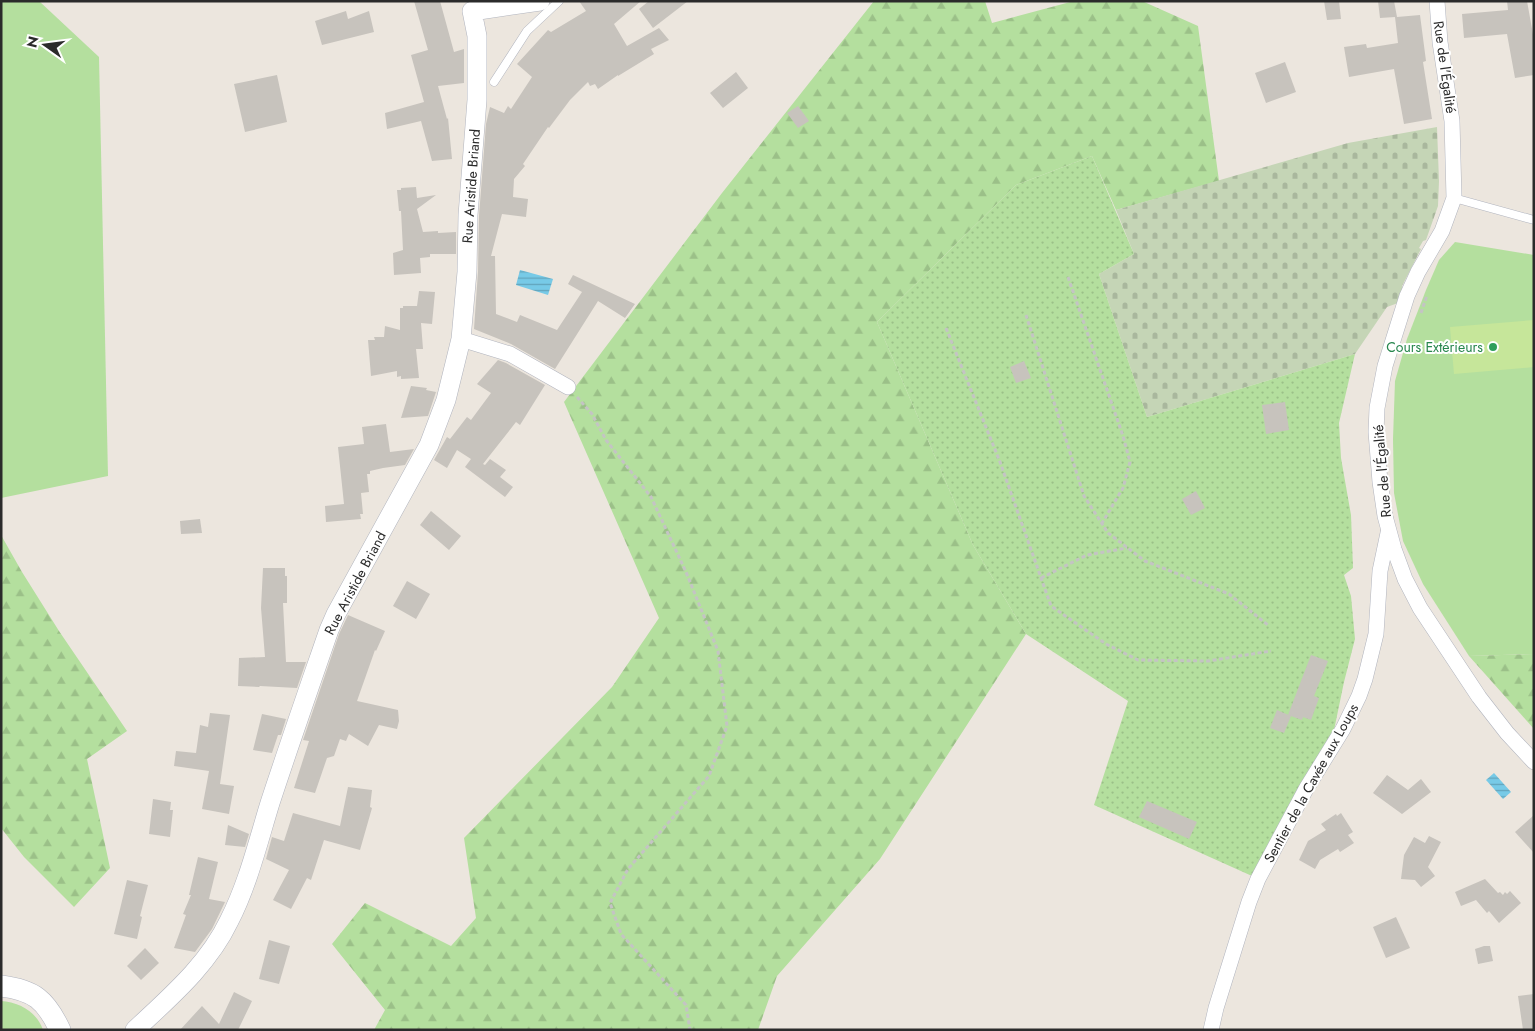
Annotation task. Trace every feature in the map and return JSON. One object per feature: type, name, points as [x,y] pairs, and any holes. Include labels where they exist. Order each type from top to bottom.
[{"type":"main road","points":[[1,986],[20,988],[38,998],[52,1012],[60,1030]]},
{"type":"street","points":[[470,6],[540,1]]},
{"type":"street","name":"Rue de l'Égalité","points":[[1436,1],[1452,121],[1454,198],[1442,231],[1418,272],[1407,296],[1385,366],[1377,408],[1376,432],[1380,482],[1394,549],[1405,579],[1429,623],[1479,697],[1534,762]]},
{"type":"street","name":"Rue Aristide Briand","points":[[135,1030],[181,988],[212,949],[230,921],[244,886],[279,775],[329,630],[429,445],[446,400],[461,339],[467,272],[468,214],[477,100],[477,36],[470,6]]},
{"type":"street","points":[[461,339],[510,354],[568,387]]},
{"type":"street","name":"Sentier de la Cavée aux Loups","points":[[1211,1030],[1246,910],[1256,884],[1306,789],[1343,729],[1362,688],[1376,634],[1380,571],[1389,531]]},
{"type":"lane","points":[[494,82],[527,31],[559,1]]},
{"type":"lane","points":[[1454,198],[1534,220]]},
{"type":"path","points":[[1068,277],[1123,436],[1130,462],[1124,488],[1102,523]]},
{"type":"path","points":[[1418,318],[1428,293]]},
{"type":"path","points":[[1026,315],[1084,496],[1108,533],[1145,561],[1229,594],[1268,625]]},
{"type":"path","points":[[946,328],[1000,462],[1051,606],[1106,644],[1138,660],[1208,661],[1271,651]]},
{"type":"path","points":[[568,387],[592,414],[606,440],[651,497],[686,572],[718,651],[727,726],[709,776],[628,869],[610,903],[621,934],[686,1005],[690,1030]]},
{"type":"path","points":[[1041,578],[1087,555],[1128,548]]},
{"type":"green space","points":[[1,1],[39,1],[99,57],[108,476],[1,498]]},
{"type":"green space","points":[[874,1],[985,1],[992,23],[1074,1],[1142,1],[1198,26],[1219,181],[1116,210],[1092,156],[1016,185],[877,322],[973,545],[1026,634],[880,859],[777,976],[758,1030],[374,1030],[385,1010],[332,944],[365,903],[451,946],[476,918],[464,838],[612,687],[659,618],[564,402],[722,193]]},
{"type":"green space","points":[[1437,127],[1438,206],[1426,240],[1423,241],[1419,248],[1421,249],[1402,286],[1403,289],[1398,303],[1387,307],[1355,354],[1147,417],[1099,274],[1134,254],[1116,210],[1348,143]]},
{"type":"green space","points":[[1092,156],[1134,254],[1099,274],[1147,417],[1355,354],[1339,423],[1341,458],[1351,515],[1353,568],[1344,575],[1351,596],[1355,639],[1333,735],[1252,876],[1094,805],[1128,701],[1026,634],[973,545],[877,322],[1016,185]]},
{"type":"green space","points":[[1455,242],[1534,255],[1534,654],[1469,656],[1423,584],[1403,541],[1394,493],[1395,381],[1407,339],[1426,290],[1439,260]]},
{"type":"green space","name":"Cours Extérieurs","points":[[1534,320],[1534,367],[1454,374],[1450,327]]},
{"type":"green space","points":[[1,535],[59,631],[127,731],[87,759],[110,868],[74,907],[24,857],[1,828]]},
{"type":"green space","points":[[1534,654],[1534,729],[1469,656]]},
{"type":"green space","points":[[1,1001],[14,1003],[32,1013],[43,1030],[1,1030]]},
{"type":"water","points":[[520,270],[553,279],[548,295],[516,285]]},
{"type":"water","points":[[1494,773],[1511,792],[1503,799],[1486,780]]},
{"type":"building","points":[[414,1],[440,1],[454,52],[464,49],[464,83],[438,86],[448,118],[452,159],[432,161],[421,121],[387,129],[385,113],[424,102],[411,55],[428,50]]},
{"type":"building","points":[[579,1],[641,1],[614,24],[627,46],[659,28],[669,40],[651,49],[654,54],[598,89],[595,84],[590,86],[588,82],[548,127],[523,164],[525,166],[514,179],[513,197],[528,199],[526,217],[502,214],[491,256],[495,256],[496,314],[517,322],[520,315],[557,330],[582,292],[568,284],[573,275],[635,304],[625,318],[598,301],[555,369],[511,344],[474,329],[479,216],[486,124],[490,107],[504,113],[508,106],[511,109],[532,77],[517,64],[548,30],[551,32],[586,11]]},
{"type":"building","points":[[649,1],[688,1],[653,28],[639,9]]},
{"type":"building","points":[[1324,1],[1339,1],[1341,19],[1327,20]]},
{"type":"building","points":[[1378,1],[1394,1],[1397,17],[1420,15],[1426,61],[1423,62],[1432,119],[1404,124],[1394,69],[1349,77],[1344,47],[1366,44],[1367,48],[1398,43],[1395,17],[1380,18]]},
{"type":"building","points":[[1507,1],[1527,1],[1534,40],[1534,75],[1515,78],[1507,34],[1464,38],[1462,14],[1508,10]]},
{"type":"building","points":[[346,11],[348,19],[369,11],[374,32],[322,45],[315,21]]},
{"type":"building","points":[[1285,62],[1296,92],[1266,103],[1255,73]]},
{"type":"building","points":[[736,72],[748,88],[723,108],[710,93]]},
{"type":"building","points":[[277,75],[287,122],[245,132],[234,84]]},
{"type":"building","points":[[798,106],[809,121],[798,128],[787,113]]},
{"type":"building","points":[[416,187],[417,198],[436,195],[417,209],[423,232],[456,232],[456,254],[430,254],[430,257],[420,258],[421,273],[394,275],[393,253],[403,250],[401,211],[399,211],[397,190]]},
{"type":"building","points":[[419,291],[435,292],[432,324],[421,323],[423,349],[416,349],[419,378],[401,379],[401,376],[397,377],[397,371],[371,376],[368,340],[375,340],[374,337],[384,337],[385,326],[400,330],[400,308],[403,308],[403,306],[417,306]]},
{"type":"building","points":[[498,360],[545,385],[520,425],[516,422],[483,464],[485,465],[490,459],[506,470],[500,477],[513,487],[505,497],[465,467],[471,459],[457,450],[447,468],[434,460],[447,437],[450,439],[467,417],[471,420],[491,393],[477,384]]},
{"type":"building","points":[[1024,361],[1031,378],[1016,383],[1010,367]]},
{"type":"building","points":[[411,386],[427,388],[426,390],[436,392],[428,416],[401,418]]},
{"type":"building","points":[[1285,402],[1289,430],[1266,434],[1262,405]]},
{"type":"building","points":[[386,424],[390,452],[414,449],[405,465],[370,471],[370,474],[367,474],[369,492],[361,493],[363,514],[360,514],[361,519],[326,522],[325,506],[344,504],[338,447],[364,444],[362,427]]},
{"type":"building","points":[[1196,491],[1205,508],[1191,515],[1182,499]]},
{"type":"building","points":[[431,511],[461,536],[449,550],[420,525]]},
{"type":"building","points":[[200,519],[202,533],[181,534],[180,521]]},
{"type":"building","points":[[263,568],[285,568],[285,576],[287,576],[287,603],[283,603],[286,662],[306,662],[297,688],[238,686],[239,658],[265,657],[261,608]]},
{"type":"building","points":[[407,581],[430,594],[416,619],[393,606]]},
{"type":"building","points":[[348,615],[385,631],[375,650],[357,701],[398,710],[399,721],[397,729],[379,725],[368,746],[349,734],[346,741],[340,739],[334,756],[327,758],[315,793],[294,788],[309,741],[303,740],[339,634]]},
{"type":"building","points":[[1311,655],[1328,661],[1314,696],[1319,698],[1311,720],[1303,717],[1302,720],[1288,715]]},
{"type":"building","points":[[1277,710],[1291,716],[1284,733],[1270,728]]},
{"type":"building","points":[[210,713],[230,715],[220,784],[234,786],[229,814],[202,809],[209,771],[174,766],[176,751],[196,753],[200,725],[208,727]]},
{"type":"building","points":[[262,714],[286,719],[272,753],[253,750]]},
{"type":"building","points":[[1387,775],[1408,790],[1421,779],[1431,792],[1402,814],[1373,793]]},
{"type":"building","points":[[348,787],[372,790],[370,807],[372,808],[360,850],[324,840],[311,880],[307,878],[291,909],[273,900],[289,870],[266,859],[272,837],[284,841],[293,813],[340,826]]},
{"type":"building","points":[[153,799],[171,802],[170,810],[173,810],[170,837],[149,834]]},
{"type":"building","points":[[1147,801],[1197,822],[1189,839],[1139,817]]},
{"type":"building","points":[[1341,813],[1353,832],[1348,835],[1354,843],[1340,852],[1338,849],[1320,860],[1315,869],[1299,860],[1308,841],[1326,830],[1321,824],[1336,814],[1337,816]]},
{"type":"building","points":[[1534,815],[1534,853],[1515,832]]},
{"type":"building","points":[[228,825],[249,834],[245,847],[225,845]]},
{"type":"building","points":[[1429,836],[1441,842],[1428,867],[1435,876],[1421,887],[1415,880],[1401,879],[1404,855],[1414,837],[1425,843]]},
{"type":"building","points":[[198,857],[218,862],[209,899],[225,902],[212,929],[195,952],[174,948],[186,915],[183,914],[191,895],[189,895]]},
{"type":"building","points":[[1485,879],[1498,893],[1500,892],[1503,895],[1505,892],[1507,894],[1510,891],[1521,903],[1499,923],[1476,900],[1461,906],[1455,892]]},
{"type":"building","points":[[127,880],[148,885],[140,916],[142,917],[137,939],[114,934]]},
{"type":"building","points":[[1396,917],[1410,948],[1386,958],[1373,927]]},
{"type":"building","points":[[269,940],[290,946],[279,984],[259,979]]},
{"type":"building","points":[[1490,946],[1493,961],[1478,964],[1475,949]]},
{"type":"building","points":[[145,948],[159,963],[141,980],[127,966]]},
{"type":"building","points":[[234,992],[252,1001],[238,1030],[180,1030],[202,1006],[219,1024]]},
{"type":"building","points":[[1534,994],[1534,1030],[1523,1030],[1518,996]]},
{"type":"place","name":"Cours Extérieurs","points":[[1493,347]]}]
